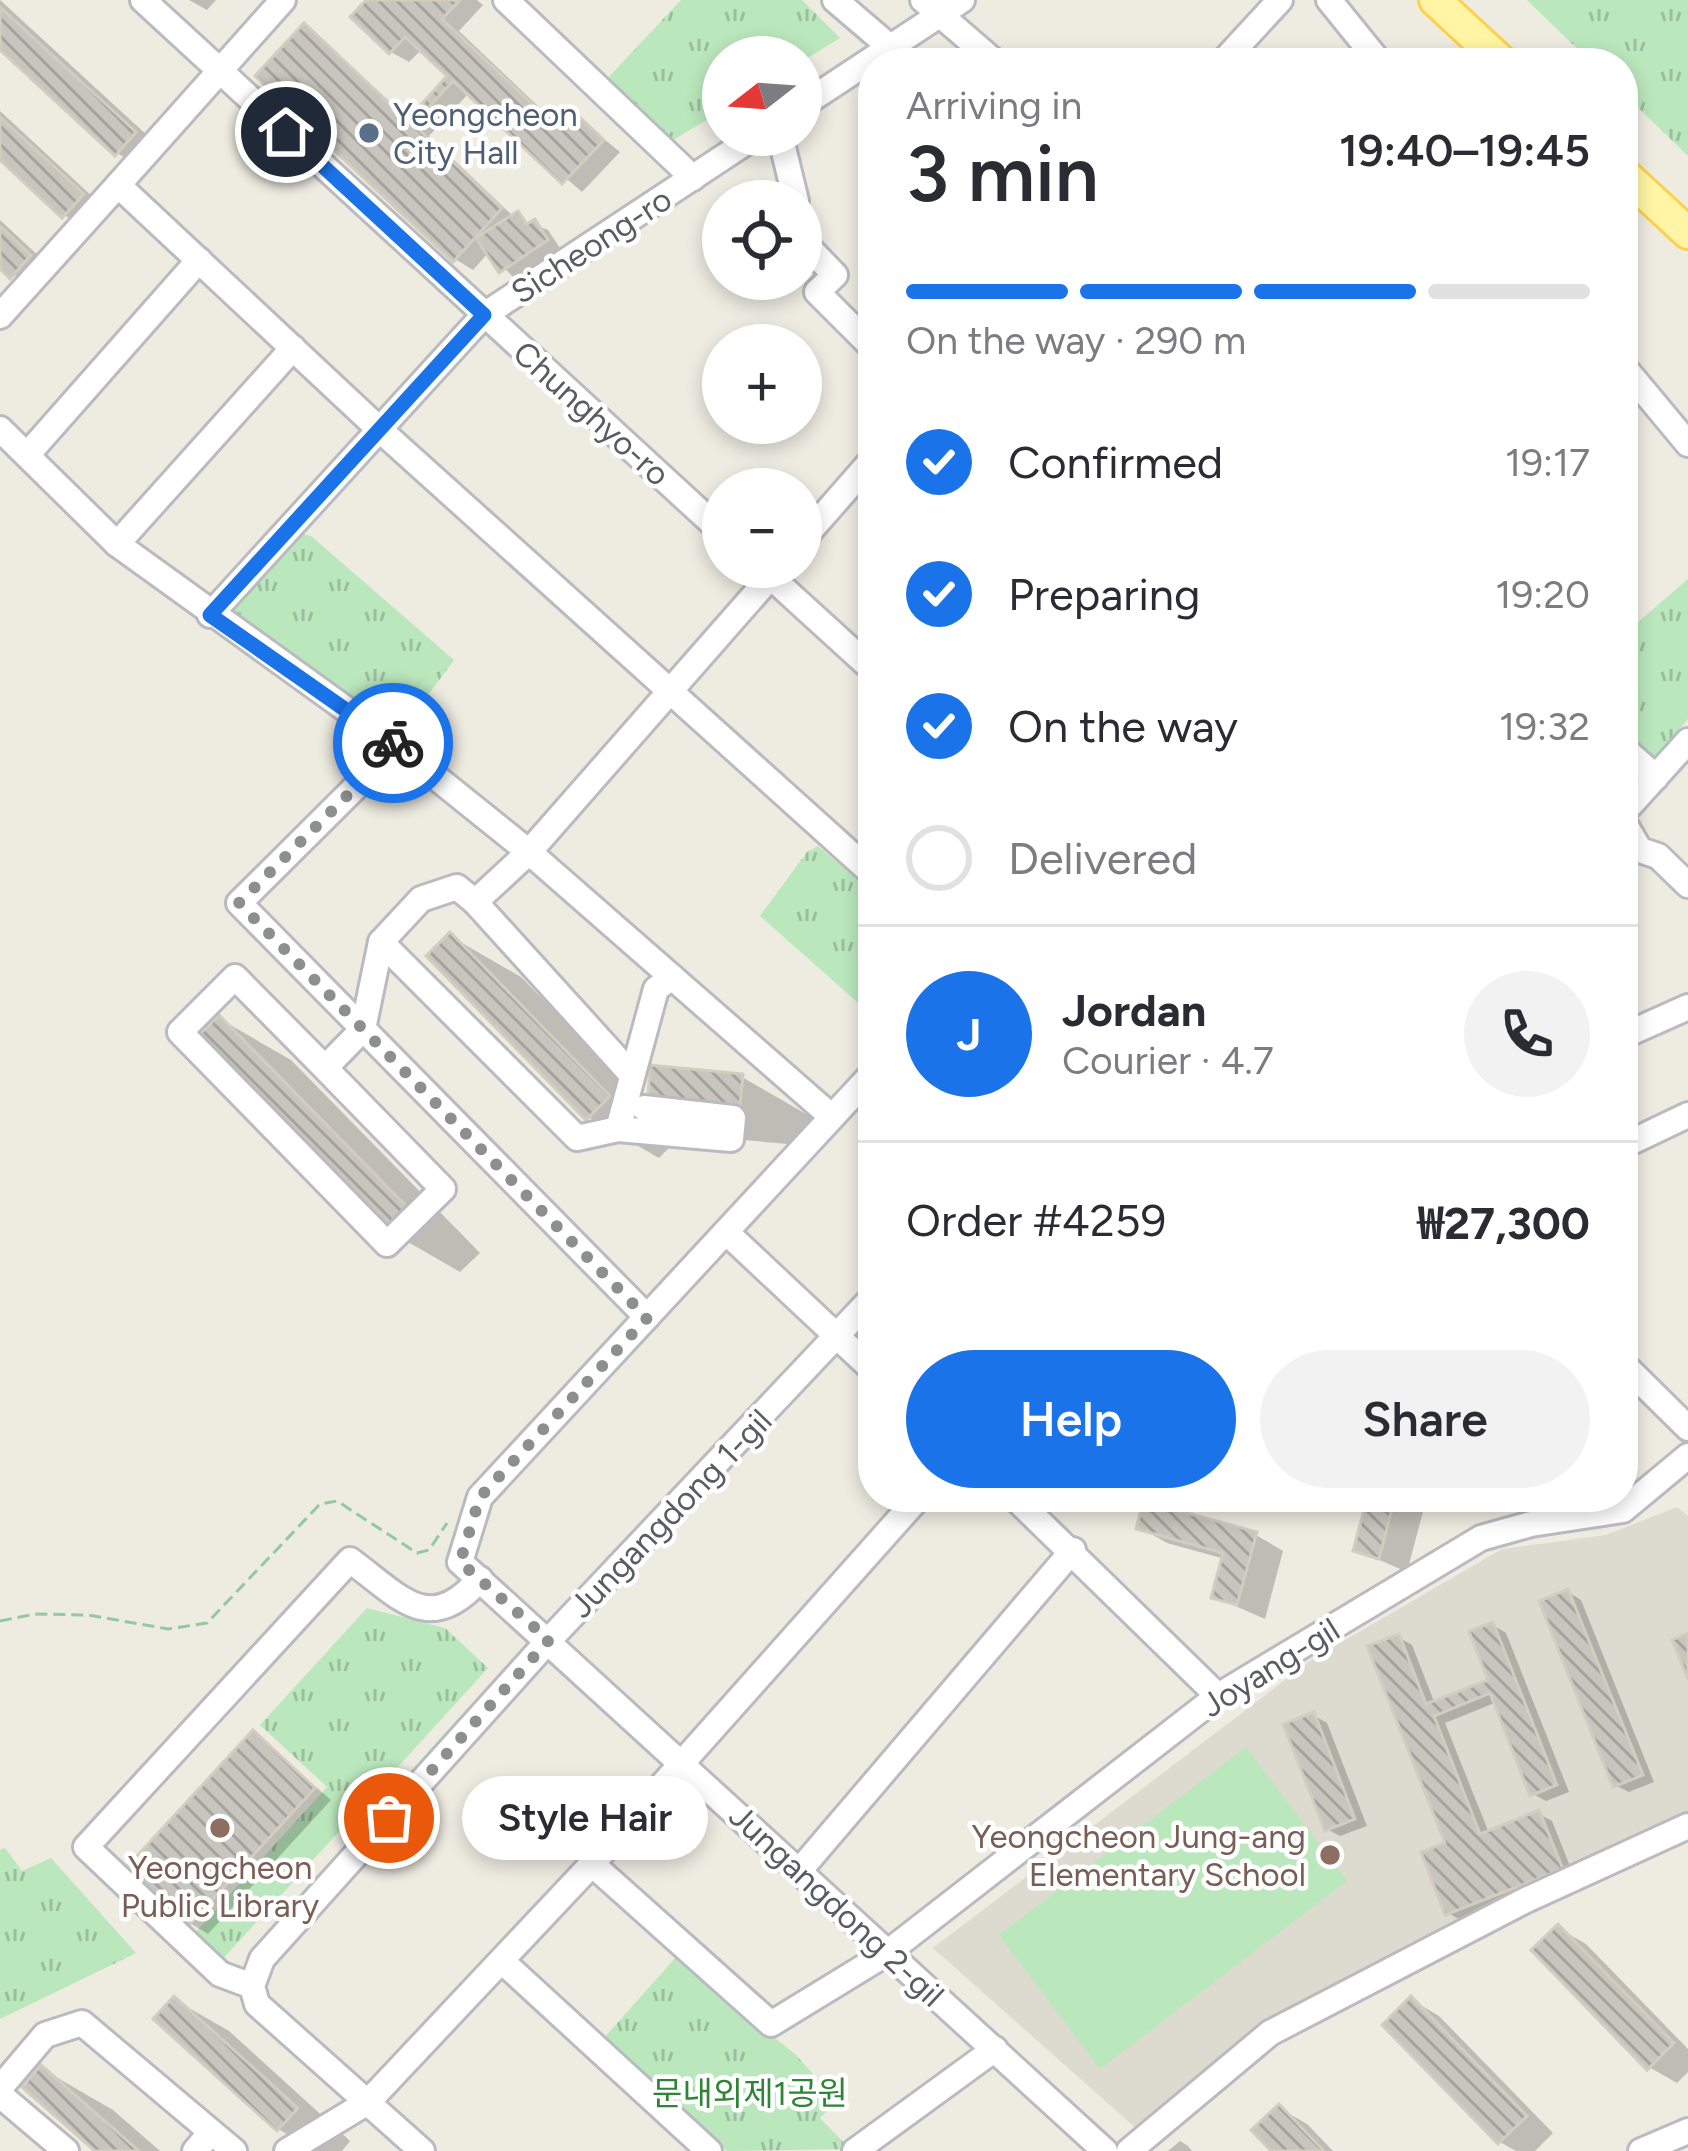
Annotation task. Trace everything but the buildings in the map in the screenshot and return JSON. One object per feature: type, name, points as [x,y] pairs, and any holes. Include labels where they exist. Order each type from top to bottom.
[{"type":"main road","points":[[1435,0],[1487,48]]},
{"type":"main road","points":[[1638,187],[1688,233]]},
{"type":"street","name":"Chunghyo-ro","points":[[143,0],[702,514]]},
{"type":"street","points":[[0,316],[283,0]]},
{"type":"street","points":[[506,0],[693,178]]},
{"type":"street","points":[[835,0],[890,47],[931,8],[962,0]]},
{"type":"street","points":[[1236,48],[1280,0]]},
{"type":"street","points":[[1328,0],[1368,48]]},
{"type":"street","points":[[931,8],[978,48]]},
{"type":"street","points":[[822,92],[858,68]]},
{"type":"street","name":"Sicheong-ro","points":[[210,615],[484,315],[726,156]]},
{"type":"street","points":[[118,185],[858,860]]},
{"type":"street","points":[[27,455],[200,260]]},
{"type":"street","points":[[822,262],[835,275],[822,287]]},
{"type":"street","points":[[822,297],[858,333]]},
{"type":"street","points":[[117,544],[293,348]]},
{"type":"street","points":[[1638,383],[1688,444]]},
{"type":"street","points":[[0,429],[117,544],[397,746],[529,852],[832,1117]]},
{"type":"street","points":[[822,518],[858,476]]},
{"type":"street","points":[[475,902],[529,852],[755,588]]},
{"type":"street","points":[[789,588],[858,655]]},
{"type":"street","points":[[1638,798],[1688,741]]},
{"type":"street","points":[[397,746],[239,903],[647,1318]]},
{"type":"street","points":[[1638,761],[1656,776]]},
{"type":"street","points":[[1638,846],[1658,856],[1688,885]]},
{"type":"street","points":[[325,1068],[363,1029],[381,942],[422,899],[457,887],[632,1074]]},
{"type":"street","points":[[381,942],[577,1138],[618,1129],[730,1139],[733,1118],[644,1108]]},
{"type":"street","points":[[618,1129],[656,989],[672,976]]},
{"type":"street","points":[[235,977],[325,1068],[442,1189],[387,1244],[179,1032],[235,977]]},
{"type":"street","points":[[1638,1029],[1688,1007]]},
{"type":"street","points":[[422,2151],[257,2004],[252,1986],[220,1974],[86,1847],[350,1560],[402,1599],[440,1612],[459,1602],[480,1579],[460,1562],[480,1497],[858,1089]]},
{"type":"street","points":[[1638,1139],[1688,1115]]},
{"type":"street","points":[[726,1232],[858,1356]]},
{"type":"street","name":"Jungangdong 1-gil","points":[[252,1986],[262,1959],[549,1640],[858,1314]]},
{"type":"street","points":[[1638,1379],[1688,1428]]},
{"type":"street","name":"Joyang-gil","points":[[1638,1498],[1688,1456]]},
{"type":"street","points":[[287,2151],[368,2102],[503,1962],[906,1512]]},
{"type":"street","points":[[1031,1512],[1218,1696]]},
{"type":"street","name":"Joyang-gil","points":[[592,1864],[770,2024],[887,1953],[1218,1696],[1481,1538],[1531,1524],[1610,1512]]},
{"type":"street","points":[[800,1870],[1073,1550]]},
{"type":"street","name":"Jungangdong 2-gil","points":[[480,1579],[1105,2151]]},
{"type":"street","points":[[1129,2151],[1270,2033],[1526,1900],[1688,1826]]},
{"type":"street","points":[[503,1962],[709,2151]]},
{"type":"street","points":[[66,2151],[0,2091],[45,2036],[82,2023],[203,2142],[234,2151]]},
{"type":"street","points":[[855,2151],[995,2049]]},
{"type":"street","points":[[1642,2151],[1688,2131]]},
{"type":"path","points":[[0,1621],[35,1614],[88,1616],[168,1629],[207,1623],[320,1504],[337,1502],[417,1552],[429,1550],[448,1522]]},
{"type":"shaded area","name":"Yeongcheon Jung-ang Elementary School","points":[[1677,1507],[1688,1516],[1688,1818],[1266,2029],[1138,2130],[933,1948],[1314,1658],[1502,1549],[1606,1535]]},
{"type":"green space","points":[[681,0],[802,0],[840,38],[822,49],[822,36],[702,36],[702,123],[670,142],[606,80]]},
{"type":"green space","points":[[1527,0],[1688,0],[1688,156],[1638,108],[1638,48],[1577,48]]},
{"type":"green space","points":[[302,534],[311,536],[454,660],[395,740],[223,615]]},
{"type":"green space","points":[[1688,579],[1688,719],[1650,763],[1638,753],[1638,622]]},
{"type":"green space","points":[[818,846],[858,880],[858,1003],[760,916],[807,852]]},
{"type":"green space","points":[[367,1608],[445,1628],[488,1668],[220,1962],[192,1936],[327,1787],[260,1725]]},
{"type":"green space","points":[[1246,1747],[1347,1881],[1100,2069],[999,1935]]},
{"type":"green space","points":[[5,1848],[22,1871],[51,1858],[136,1953],[0,2019],[0,1850]]},
{"type":"green space","name":"문내외제1공원","points":[[676,1957],[796,2055],[837,2101],[820,2118],[850,2149],[727,2151],[604,2038]]},
{"type":"way so far","points":[[389,1818],[549,1640],[460,1562],[480,1497],[647,1318],[239,903],[397,746],[393,743]]},
{"type":"place","name":"Yeongcheon City Hall","points":[[369,133]]},
{"type":"place","name":"Style Hair","points":[[389,1818]]},
{"type":"place","name":"Yeongcheon Public Library","points":[[220,1828]]},
{"type":"place","name":"Yeongcheon Jung-ang Elementary School","points":[[1330,1855]]},
{"type":"route","points":[[286,132],[484,315],[210,615],[393,743]]}]
